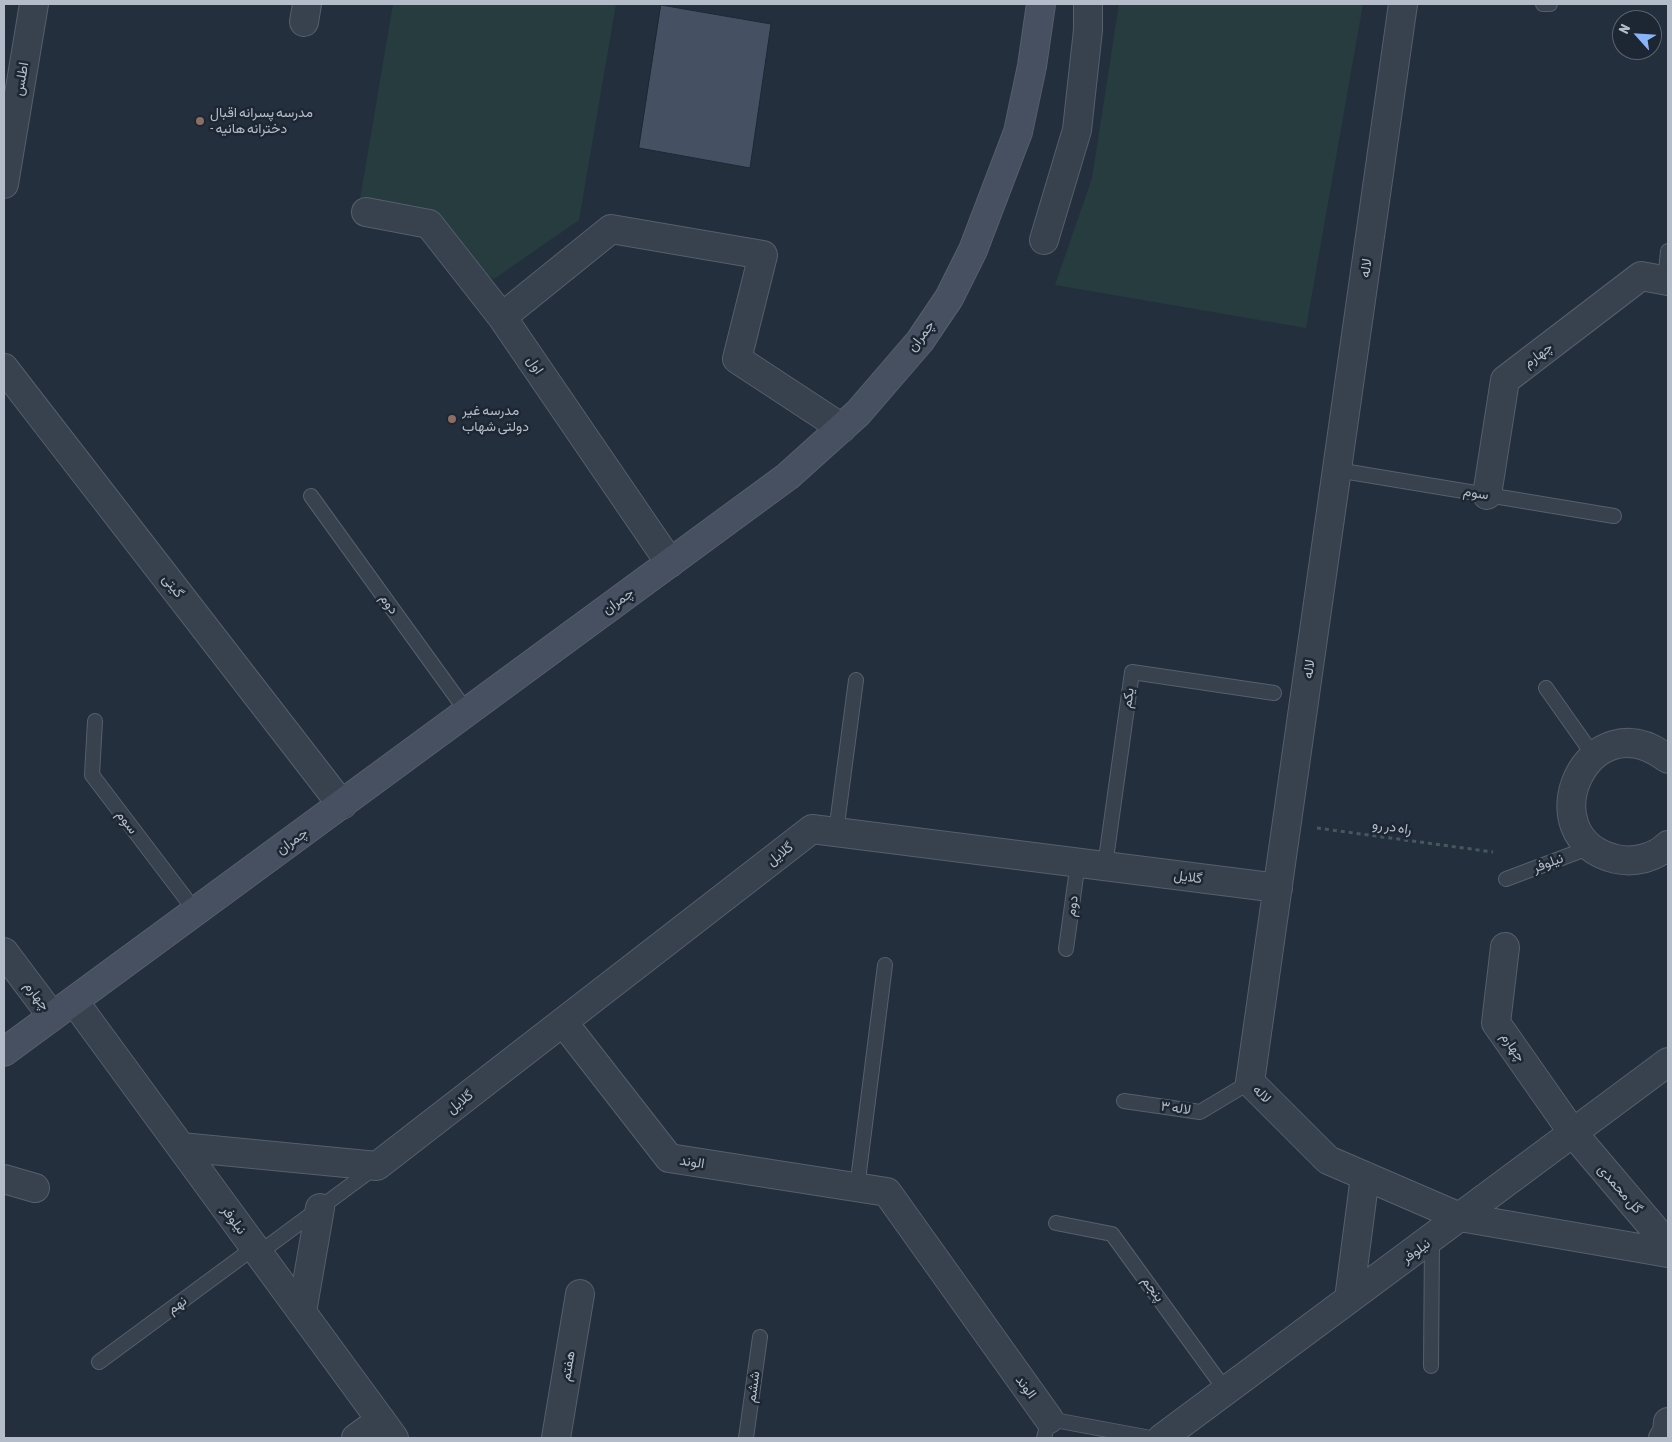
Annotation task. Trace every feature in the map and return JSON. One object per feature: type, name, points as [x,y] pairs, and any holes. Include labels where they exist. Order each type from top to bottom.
[{"type":"main road","name":"چمران","points":[[4,1052],[788,476],[858,413],[920,340],[949,298],[973,250],[1018,132],[1032,66],[1041,4]]},
{"type":"street","name":"اطلس","points":[[4,184],[34,4]]},
{"type":"street","points":[[1044,240],[1077,130],[1088,30],[1088,4]]},
{"type":"street","name":"لاله","points":[[1403,4],[1250,1082],[1328,1160],[1460,1217],[1668,1253]]},
{"type":"street","name":"اول","points":[[366,212],[430,224],[502,316],[670,563]]},
{"type":"street","points":[[502,316],[611,229],[762,255],[737,359],[842,428]]},
{"type":"street","name":"چهارم","points":[[1487,495],[1504,380],[1641,276],[1666,280]]},
{"type":"street","name":"گیتی","points":[[4,368],[342,805]]},
{"type":"street","points":[[1668,759],[1656,750],[1638,744],[1619,744],[1601,750],[1586,762],[1576,777],[1570,796],[1572,814],[1578,832],[1590,847],[1606,857],[1625,861],[1643,859],[1662,851],[1668,845]]},
{"type":"street","name":"گلایل","points":[[377,1166],[812,829],[1278,888]]},
{"type":"street","name":"چهارم","points":[[1505,947],[1496,1023],[1573,1133]]},
{"type":"street","name":"چهارم","points":[[8,966],[52,1016]]},
{"type":"street","name":"نیلوفر","points":[[74,1001],[388,1429]]},
{"type":"street","name":"الوند","points":[[563,1022],[669,1158],[888,1192],[1047,1429]]},
{"type":"street","name":"نیلوفر","points":[[1162,1438],[1668,1062]]},
{"type":"street","name":"گل محمدی","points":[[1573,1133],[1668,1245]]},
{"type":"street","points":[[181,1147],[377,1166]]},
{"type":"street","points":[[1349,1299],[1365,1176]]},
{"type":"street","points":[[4,1180],[35,1188]]},
{"type":"street","points":[[302,1312],[320,1208]]},
{"type":"street","name":"هفتم","points":[[556,1438],[580,1294]]},
{"type":"street","points":[[1663,1438],[1667,1432],[1668,1422]]},
{"type":"street","points":[[356,1438],[388,1429]]},
{"type":"lane","points":[[1543,4],[1550,4]]},
{"type":"lane","points":[[1666,280],[1668,251]]},
{"type":"lane","name":"سوم","points":[[1337,470],[1614,516]]},
{"type":"lane","name":"دوم","points":[[311,496],[467,712]]},
{"type":"lane","name":"یکم","points":[[1105,866],[1132,672],[1274,693]]},
{"type":"lane","points":[[836,832],[856,680]]},
{"type":"lane","points":[[1546,688],[1594,756]]},
{"type":"lane","name":"سوم","points":[[94,721],[92,775],[196,912]]},
{"type":"lane","name":"نیلوفر","points":[[1506,878],[1590,847]]},
{"type":"lane","name":"دوم","points":[[1066,949],[1078,862]]},
{"type":"lane","points":[[857,1188],[886,965]]},
{"type":"lane","name":"لاله ۳","points":[[1124,1101],[1200,1112],[1250,1082]]},
{"type":"lane","name":"گلایل","points":[[257,1250],[320,1208],[377,1166]]},
{"type":"lane","name":"پنجم","points":[[1056,1223],[1112,1234],[1226,1391]]},
{"type":"lane","points":[[1431,1366],[1432,1239]]},
{"type":"lane","name":"نهم","points":[[99,1362],[257,1250]]},
{"type":"lane","name":"ششم","points":[[746,1438],[760,1337]]},
{"type":"lane","points":[[1047,1429],[1151,1438]]},
{"type":"path","name":"راه در رو","points":[[1287,824],[1493,852]]},
{"type":"green space","points":[[393,4],[616,4],[579,220],[494,279],[472,267],[433,217],[359,205]]},
{"type":"green space","points":[[1119,4],[1363,4],[1306,328],[1055,285],[1092,178]]},
{"type":"building","points":[[661,5],[771,24],[750,168],[639,148]]},
{"type":"place","name":"مدرسه پسرانه اقبال - دخترانه هانیه","points":[[200,121]]},
{"type":"place","name":"مدرسه غیر دولتی شهاب","points":[[452,419]]}]
